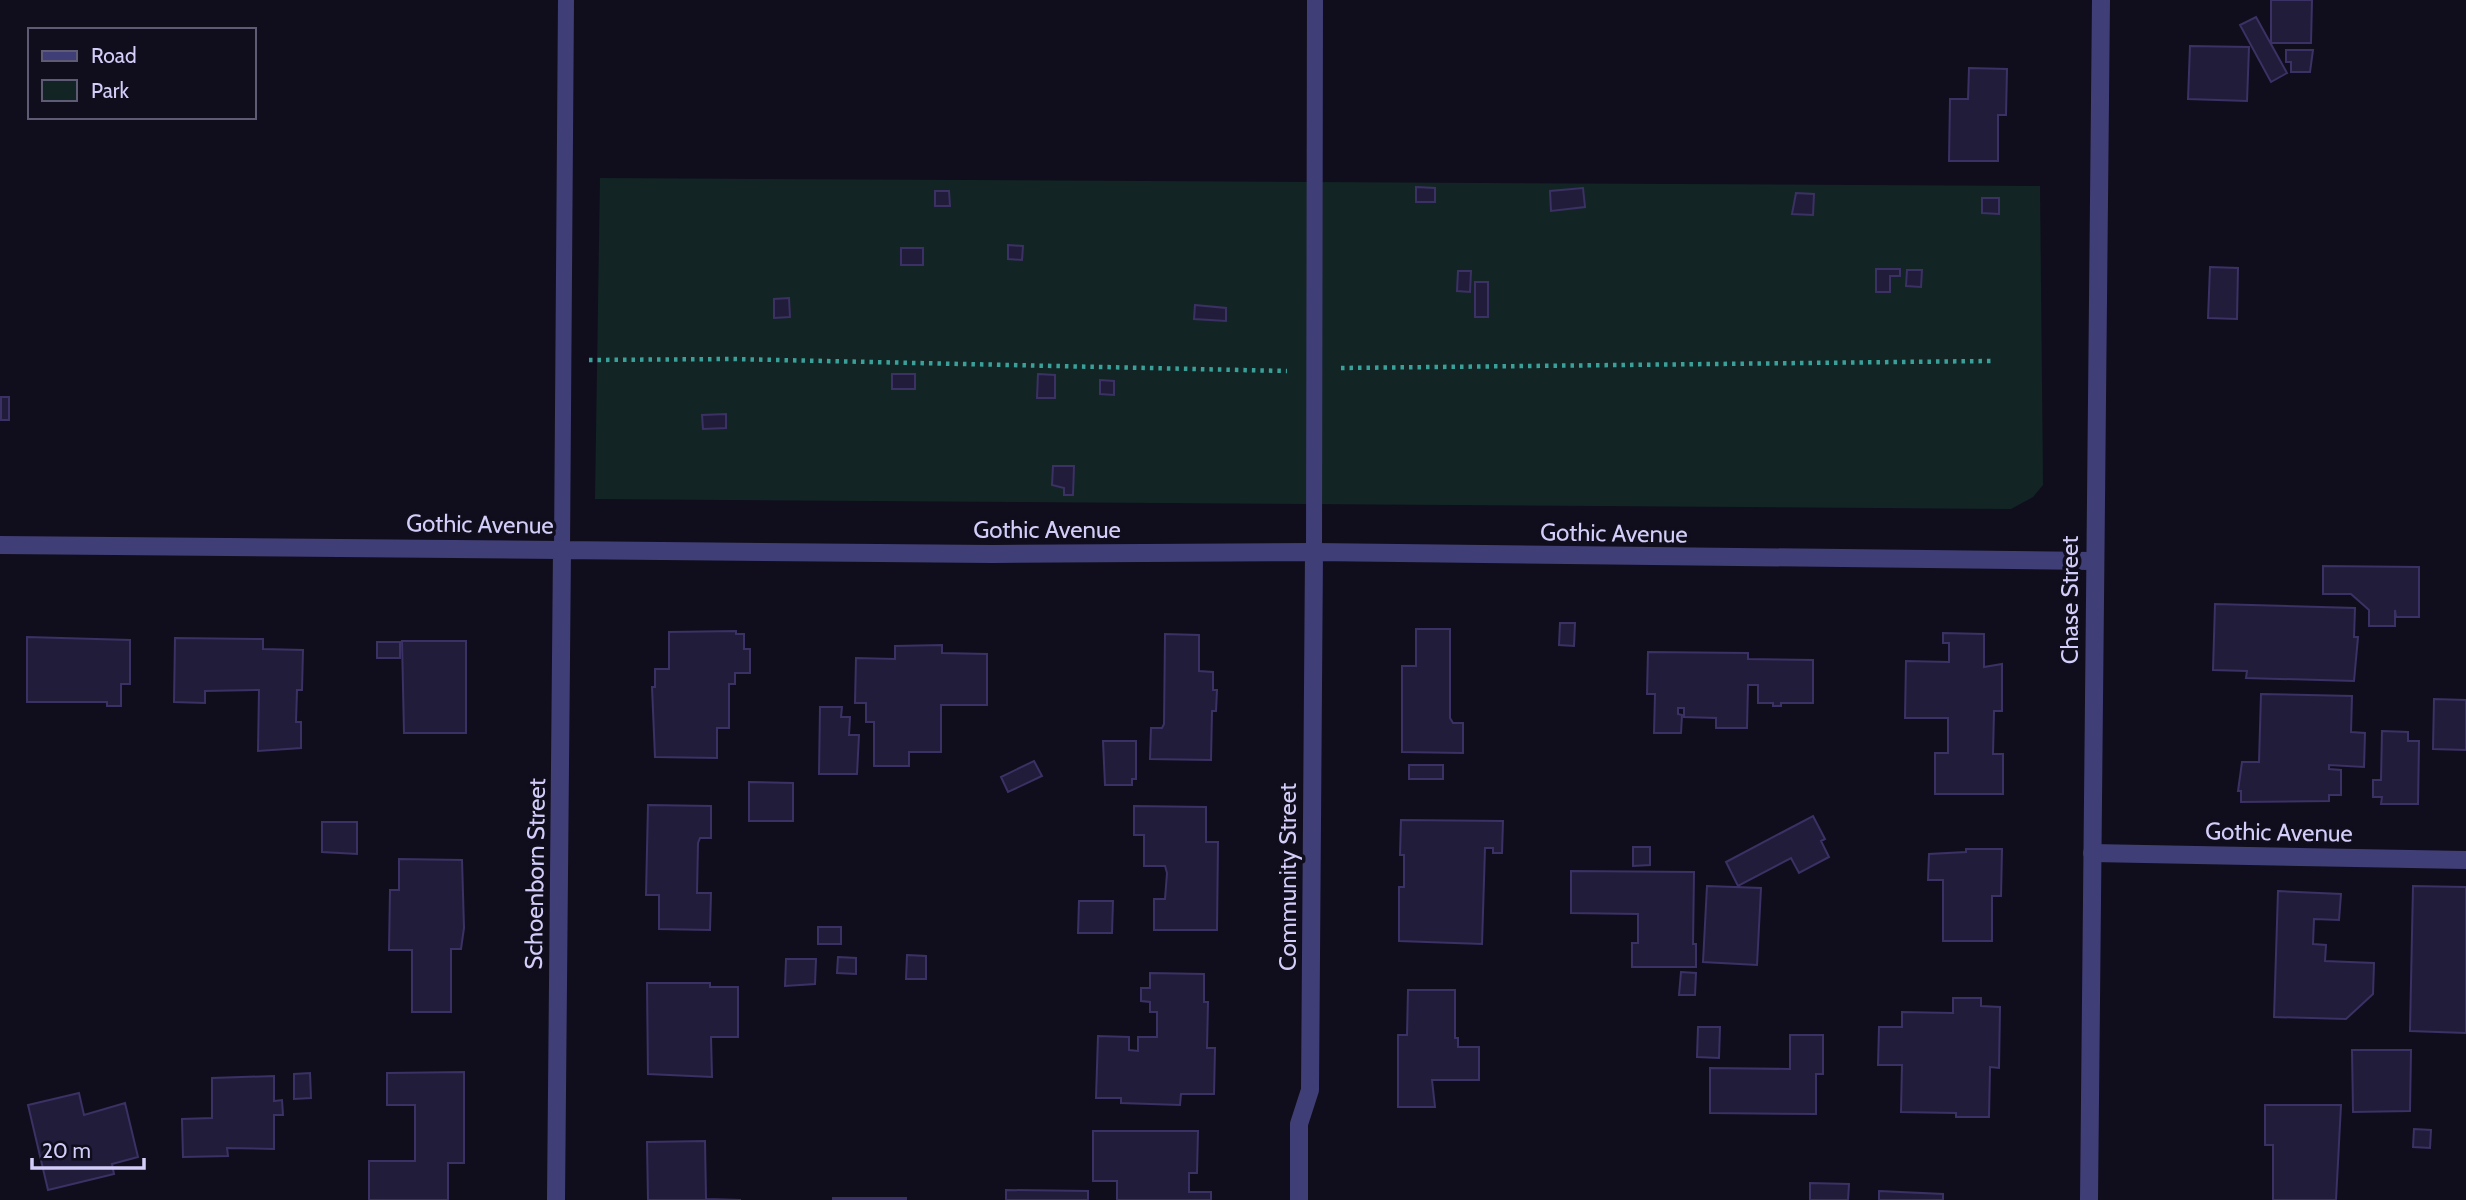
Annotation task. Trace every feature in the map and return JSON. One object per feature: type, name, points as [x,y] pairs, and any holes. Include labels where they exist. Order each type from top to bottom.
[{"type":"street","name":"Chase Street","points":[[2089,1200],[2101,0]]},
{"type":"street","name":"Gothic Avenue","points":[[0,545],[993,554],[1314,552],[2094,561]]},
{"type":"street","name":"Schoenborn Street","points":[[556,1200],[562,549]]},
{"type":"street","name":"Community Street","points":[[1299,1200],[1299,1124],[1310,1090],[1314,552]]},
{"type":"street","name":"Gothic Avenue","points":[[2092,853],[2466,860]]},
{"type":"lane","points":[[562,549],[566,0]]},
{"type":"lane","points":[[1314,552],[1315,0]]},
{"type":"path","points":[[564,362],[611,358],[732,359],[1315,372],[1343,368],[1991,361]]},
{"type":"green space","points":[[600,178],[2040,186],[2043,485],[2033,497],[2011,509],[595,499]]},
{"type":"building","points":[[2271,0],[2312,0],[2311,43],[2271,43]]},
{"type":"building","points":[[2256,17],[2287,73],[2271,82],[2240,25]]},
{"type":"building","points":[[2190,46],[2249,47],[2247,101],[2188,99]]},
{"type":"building","points":[[2286,50],[2313,50],[2310,72],[2291,72],[2291,62],[2286,62]]},
{"type":"building","points":[[1969,68],[2007,69],[2006,115],[1998,115],[1998,161],[1949,161],[1950,99],[1968,99]]},
{"type":"building","points":[[1416,187],[1435,188],[1435,202],[1416,202]]},
{"type":"building","points":[[1583,188],[1585,207],[1551,211],[1550,191]]},
{"type":"building","points":[[935,191],[949,191],[950,206],[935,206]]},
{"type":"building","points":[[1796,193],[1814,194],[1813,215],[1792,214]]},
{"type":"building","points":[[1982,198],[1999,198],[1999,214],[1982,213]]},
{"type":"building","points":[[1008,245],[1023,246],[1022,260],[1008,259]]},
{"type":"building","points":[[901,248],[923,248],[923,265],[901,265]]},
{"type":"building","points":[[2210,267],[2238,268],[2237,319],[2208,318]]},
{"type":"building","points":[[1876,269],[1900,269],[1900,276],[1890,276],[1890,292],[1876,292]]},
{"type":"building","points":[[1907,270],[1922,270],[1921,287],[1906,286]]},
{"type":"building","points":[[1458,271],[1471,271],[1470,292],[1457,291]]},
{"type":"building","points":[[1475,282],[1488,282],[1488,317],[1475,317]]},
{"type":"building","points":[[789,298],[790,317],[774,318],[774,299]]},
{"type":"building","points":[[1195,305],[1226,308],[1226,321],[1194,319]]},
{"type":"building","points":[[892,374],[915,374],[915,389],[892,389]]},
{"type":"building","points":[[1038,374],[1055,375],[1055,398],[1037,398]]},
{"type":"building","points":[[1100,380],[1114,381],[1114,395],[1100,394]]},
{"type":"building","points":[[1,397],[9,397],[9,420],[1,420]]},
{"type":"building","points":[[726,414],[726,428],[703,429],[702,415]]},
{"type":"building","points":[[1053,466],[1074,466],[1073,495],[1064,495],[1064,488],[1052,485]]},
{"type":"building","points":[[2323,566],[2419,567],[2419,617],[2396,617],[2395,610],[2395,626],[2369,626],[2369,610],[2351,594],[2323,594]]},
{"type":"building","points":[[2215,604],[2355,608],[2354,637],[2358,637],[2354,681],[2246,678],[2247,671],[2213,670]]},
{"type":"building","points":[[1560,623],[1575,623],[1574,646],[1559,645]]},
{"type":"building","points":[[1416,629],[1450,629],[1450,718],[1453,723],[1463,723],[1463,753],[1402,752],[1402,666],[1416,666]]},
{"type":"building","points":[[736,631],[736,634],[744,634],[744,649],[750,649],[750,673],[735,673],[735,684],[729,684],[729,728],[717,728],[717,758],[655,757],[652,687],[655,687],[655,669],[669,669],[669,632]]},
{"type":"building","points":[[1943,633],[1984,634],[1984,667],[2002,664],[2002,711],[1994,711],[1993,754],[2003,754],[2003,794],[1935,794],[1935,753],[1948,753],[1948,718],[1905,718],[1906,661],[1949,662],[1949,643],[1943,643]]},
{"type":"building","points":[[1165,634],[1199,635],[1199,671],[1213,672],[1213,690],[1217,690],[1216,711],[1212,711],[1211,760],[1150,759],[1151,728],[1162,728],[1164,724]]},
{"type":"building","points":[[27,637],[130,640],[130,684],[121,684],[121,706],[107,706],[107,702],[27,702]]},
{"type":"building","points":[[175,638],[263,639],[263,649],[303,650],[302,690],[297,690],[296,722],[301,722],[301,748],[258,751],[259,690],[205,691],[205,703],[174,702]]},
{"type":"building","points":[[402,641],[466,641],[466,733],[404,733]]},
{"type":"building","points":[[377,642],[400,642],[400,658],[377,658]]},
{"type":"building","points":[[942,645],[942,653],[987,654],[987,705],[941,705],[941,752],[909,752],[909,766],[874,766],[874,722],[866,722],[866,703],[855,703],[856,658],[895,659],[895,646]]},
{"type":"building","points":[[1648,652],[1748,653],[1748,659],[1813,660],[1813,703],[1781,703],[1781,706],[1773,706],[1773,703],[1758,703],[1758,685],[1748,685],[1747,728],[1716,728],[1716,718],[1684,717],[1684,708],[1678,708],[1678,714],[1682,715],[1681,733],[1654,733],[1655,694],[1647,694]]},
{"type":"building","points":[[2261,694],[2352,696],[2351,732],[2365,733],[2364,767],[2329,765],[2329,769],[2341,770],[2341,795],[2329,795],[2329,801],[2241,802],[2241,791],[2238,791],[2242,762],[2259,762]]},
{"type":"building","points":[[2434,699],[2466,700],[2466,750],[2433,749]]},
{"type":"building","points":[[820,707],[842,707],[841,717],[850,717],[849,735],[859,735],[857,774],[819,774]]},
{"type":"building","points":[[2382,731],[2408,732],[2408,741],[2419,741],[2418,804],[2381,804],[2382,797],[2373,797],[2373,780],[2381,780]]},
{"type":"building","points":[[1103,741],[1136,741],[1136,779],[1132,779],[1132,785],[1105,785]]},
{"type":"building","points":[[1034,761],[1042,776],[1008,792],[1001,777]]},
{"type":"building","points":[[1409,765],[1443,765],[1443,779],[1409,779]]},
{"type":"building","points":[[749,782],[793,783],[793,821],[749,821]]},
{"type":"building","points":[[648,805],[711,806],[711,838],[700,838],[698,843],[697,893],[711,893],[710,930],[659,929],[659,895],[646,895]]},
{"type":"building","points":[[1134,806],[1206,807],[1206,842],[1218,842],[1217,930],[1154,930],[1154,899],[1165,899],[1167,873],[1165,866],[1144,866],[1144,835],[1134,835]]},
{"type":"building","points":[[1813,816],[1825,839],[1821,841],[1829,857],[1799,873],[1791,858],[1738,886],[1726,862]]},
{"type":"building","points":[[1401,820],[1503,821],[1502,853],[1493,853],[1493,848],[1485,848],[1482,944],[1399,941],[1399,887],[1404,887],[1404,855],[1400,855]]},
{"type":"building","points":[[322,822],[357,822],[357,854],[322,852]]},
{"type":"building","points":[[1633,847],[1650,847],[1650,865],[1633,866]]},
{"type":"building","points":[[1966,849],[2002,849],[2001,896],[1992,896],[1992,941],[1943,941],[1943,880],[1928,880],[1929,854],[1966,852]]},
{"type":"building","points":[[399,859],[462,860],[464,928],[461,949],[451,949],[451,1012],[412,1012],[412,950],[389,950],[390,890],[399,890]]},
{"type":"building","points":[[1571,871],[1694,872],[1693,944],[1696,944],[1696,967],[1632,967],[1632,943],[1638,943],[1638,914],[1571,913]]},
{"type":"building","points":[[1707,886],[1761,888],[1757,965],[1703,962]]},
{"type":"building","points":[[2413,886],[2466,887],[2466,1033],[2410,1031]]},
{"type":"building","points":[[2278,891],[2341,894],[2339,920],[2314,919],[2313,944],[2326,945],[2325,961],[2374,963],[2373,994],[2346,1019],[2274,1017]]},
{"type":"building","points":[[1079,901],[1113,901],[1112,933],[1078,933]]},
{"type":"building","points":[[818,927],[841,927],[841,944],[818,944]]},
{"type":"building","points":[[907,955],[926,956],[926,979],[906,979]]},
{"type":"building","points":[[838,957],[856,958],[856,974],[837,973]]},
{"type":"building","points":[[786,959],[816,959],[815,984],[785,986]]},
{"type":"building","points":[[1681,972],[1696,973],[1695,995],[1679,995]]},
{"type":"building","points":[[1150,973],[1204,974],[1204,1002],[1208,1002],[1207,1048],[1215,1048],[1214,1094],[1181,1094],[1180,1105],[1121,1103],[1121,1098],[1096,1098],[1098,1036],[1129,1037],[1129,1050],[1138,1051],[1138,1037],[1157,1037],[1157,1012],[1150,1012],[1150,1002],[1141,1001],[1141,988],[1150,988]]},
{"type":"building","points":[[647,983],[710,983],[710,987],[738,987],[738,1037],[711,1037],[712,1077],[648,1074]]},
{"type":"building","points":[[1408,990],[1455,990],[1455,1038],[1458,1038],[1458,1047],[1479,1047],[1479,1080],[1432,1080],[1435,1107],[1398,1107],[1398,1035],[1407,1035]]},
{"type":"building","points":[[1953,998],[1981,998],[1981,1006],[2000,1007],[1999,1068],[1990,1067],[1989,1117],[1956,1117],[1956,1113],[1901,1112],[1902,1065],[1878,1065],[1879,1027],[1902,1027],[1902,1012],[1953,1013]]},
{"type":"building","points":[[1698,1027],[1720,1027],[1719,1058],[1697,1057]]},
{"type":"building","points":[[1790,1035],[1823,1035],[1823,1074],[1816,1074],[1816,1114],[1710,1113],[1710,1068],[1790,1069]]},
{"type":"building","points":[[2352,1050],[2411,1050],[2410,1111],[2353,1112]]},
{"type":"building","points":[[464,1072],[464,1163],[448,1163],[448,1200],[369,1200],[369,1161],[415,1161],[415,1105],[387,1105],[387,1073]]},
{"type":"building","points":[[310,1073],[311,1098],[294,1099],[294,1074]]},
{"type":"building","points":[[274,1076],[274,1101],[282,1100],[283,1115],[274,1115],[274,1149],[227,1148],[228,1156],[183,1157],[182,1119],[212,1118],[212,1078]]},
{"type":"building","points":[[79,1093],[84,1115],[125,1103],[138,1157],[112,1164],[114,1174],[48,1190],[28,1105]]},
{"type":"building","points":[[2265,1105],[2341,1105],[2336,1200],[2273,1200],[2273,1145],[2265,1145]]},
{"type":"building","points":[[2414,1129],[2431,1130],[2430,1148],[2413,1147]]},
{"type":"building","points":[[1093,1131],[1198,1131],[1197,1173],[1189,1173],[1189,1192],[1211,1192],[1211,1200],[1117,1200],[1117,1181],[1093,1181]]},
{"type":"building","points":[[705,1141],[706,1199],[741,1200],[648,1200],[647,1142]]},
{"type":"building","points":[[1810,1183],[1849,1184],[1848,1200],[1810,1200]]},
{"type":"building","points":[[1006,1190],[1088,1191],[1088,1200],[1006,1200]]},
{"type":"building","points":[[1879,1191],[1943,1194],[1943,1200],[1879,1200]]},
{"type":"building","points":[[906,1198],[906,1200],[833,1200]]}]
